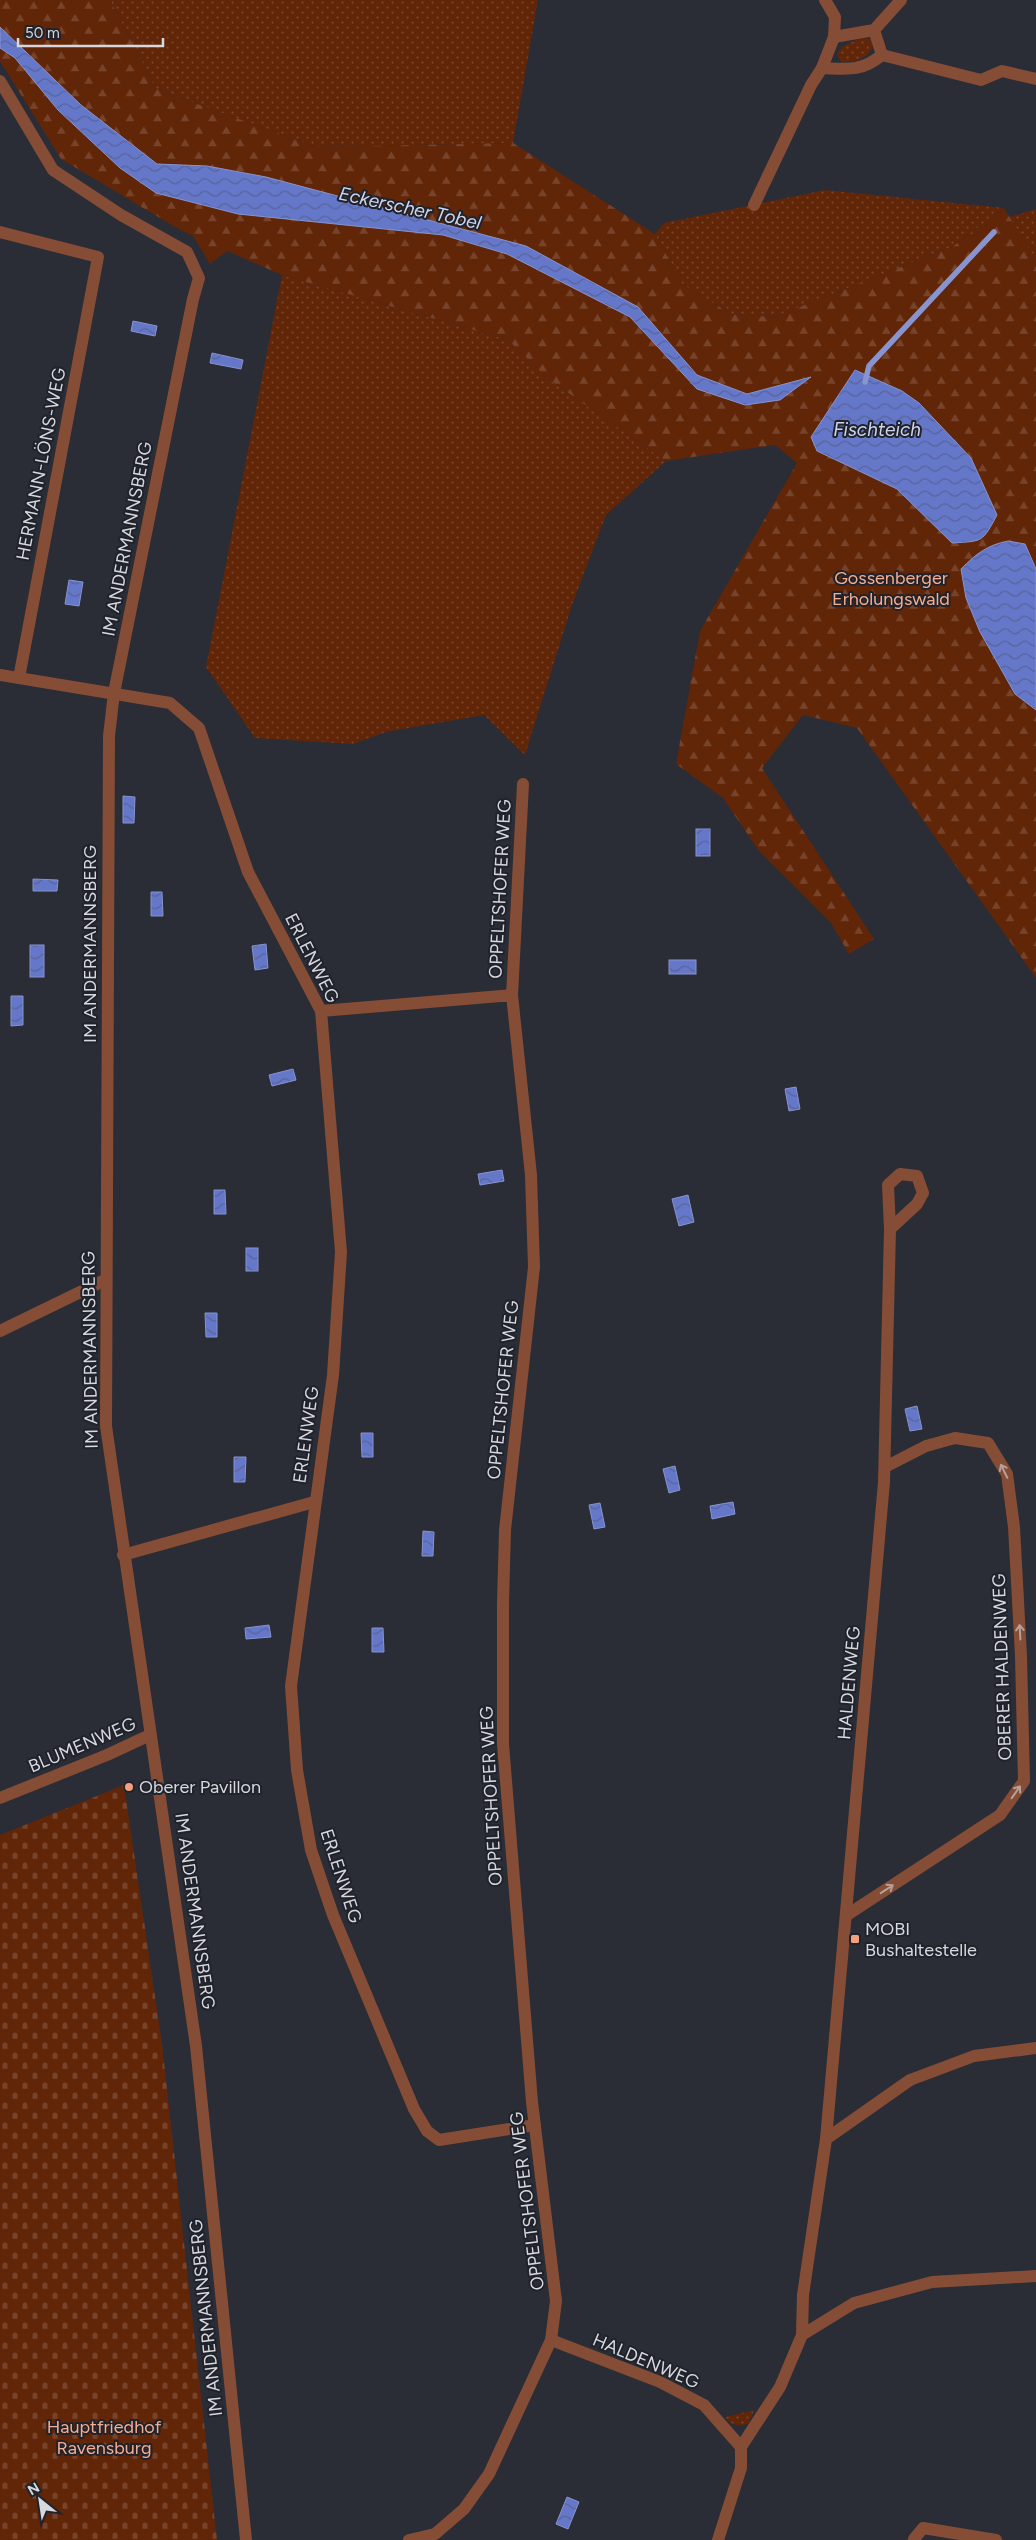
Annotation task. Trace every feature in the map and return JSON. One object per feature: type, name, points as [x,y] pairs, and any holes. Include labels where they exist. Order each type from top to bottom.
[{"type":"street","points":[[754,205],[811,85],[822,68],[834,37],[835,17],[824,0]]},
{"type":"street","points":[[834,37],[874,30],[901,0]]},
{"type":"street","points":[[874,30],[882,55]]},
{"type":"street","points":[[822,68],[861,68],[868,66],[882,55]]},
{"type":"street","points":[[882,55],[981,80],[1002,71],[1036,80]]},
{"type":"street","name":"IM ANDERMANNSBERG","points":[[0,82],[53,170],[121,215],[187,252],[199,278],[193,299],[114,693],[109,736],[105,1280],[106,1426],[123,1555],[196,2046],[246,2540]]},
{"type":"street","name":"HERMANN-LÖNS-WEG","points":[[0,232],[98,257],[19,678]]},
{"type":"street","name":"ERLENWEG","points":[[0,675],[170,703],[199,728],[248,872],[321,1011],[341,1252],[333,1375],[314,1502],[291,1686],[297,1770],[311,1850],[333,1915],[414,2109],[427,2131],[439,2140],[535,2126]]},
{"type":"street","name":"OPPELTSHOFER WEG","points":[[409,2540],[435,2537],[464,2509],[489,2474],[551,2340],[556,2301],[535,2126],[503,1744],[505,1530],[534,1268],[531,1175],[512,995],[523,784]]},
{"type":"street","name":"OPPELTSHOFER WEG","points":[[321,1011],[512,995]]},
{"type":"street","name":"HALDENWEG","points":[[551,2340],[660,2382],[704,2405],[741,2447],[780,2387],[802,2335],[803,2295],[826,2140],[885,1467],[890,1229]]},
{"type":"street","points":[[0,1331],[105,1280]]},
{"type":"street","name":"OBERER HALDENWEG","points":[[847,1915],[1000,1815],[1024,1781],[1020,1636],[1014,1527],[1007,1474],[988,1443],[955,1438],[926,1446],[885,1467]]},
{"type":"street","points":[[123,1555],[314,1502]]},
{"type":"street","name":"BLUMENWEG","points":[[0,1798],[107,1755],[150,1735]]},
{"type":"street","points":[[826,2140],[910,2080],[974,2056],[1036,2048]]},
{"type":"street","points":[[802,2335],[854,2304],[932,2282],[1036,2276]]},
{"type":"street","points":[[718,2540],[741,2468],[741,2447]]},
{"type":"street","points":[[914,2540],[923,2528],[996,2540]]},
{"type":"street","points":[[914,2540],[930,2536],[939,2540]]},
{"type":"green space","name":"Gossenberger Erholungswald","points":[[0,0],[110,0],[156,89],[316,147],[513,143],[655,234],[682,284],[731,314],[774,317],[952,247],[1004,208],[1036,260],[1036,978],[857,728],[803,715],[762,768],[874,939],[849,954],[831,923],[759,851],[723,798],[676,764],[700,631],[797,463],[775,445],[666,461],[547,378],[508,340],[282,275],[227,251],[210,264],[193,236],[61,159],[0,61]]},
{"type":"green space","points":[[110,0],[538,0],[513,143],[316,147],[156,89]]},
{"type":"green space","points":[[861,38],[870,39],[873,47],[867,55],[859,60],[850,62],[840,61],[837,53],[843,46]]},
{"type":"green space","points":[[825,190],[1004,208],[952,247],[774,317],[731,314],[682,284],[655,234],[664,223]]},
{"type":"green space","points":[[1036,209],[1036,260],[1009,217]]},
{"type":"green space","points":[[282,275],[508,340],[547,378],[666,461],[606,515],[572,605],[525,755],[484,715],[386,732],[353,744],[255,738],[206,667]]},
{"type":"green space","name":"Hauptfriedhof Ravensburg","points":[[124,1785],[162,2044],[217,2540],[0,2540],[0,1835]]},
{"type":"green space","points":[[754,2410],[749,2423],[745,2424],[733,2424],[725,2417]]},
{"type":"water","points":[[0,27],[81,105],[157,164],[207,166],[266,177],[526,246],[638,307],[697,375],[747,394],[811,377],[780,400],[745,405],[697,389],[630,317],[507,254],[443,235],[238,214],[156,193],[120,168],[58,110],[15,58],[0,48]]},
{"type":"water","points":[[133,321],[157,326],[155,336],[131,331]]},
{"type":"water","points":[[212,353],[243,360],[241,369],[210,363]]},
{"type":"water","name":"Fischteich","points":[[855,370],[902,391],[919,403],[971,458],[997,515],[981,539],[952,543],[897,489],[817,451],[811,437]]},
{"type":"water","points":[[1008,541],[1025,544],[1036,569],[1036,710],[1015,694],[980,632],[966,598],[961,569],[982,551]]},
{"type":"water","points":[[69,580],[83,582],[79,606],[65,604]]},
{"type":"water","points":[[123,796],[135,797],[134,823],[123,823]]},
{"type":"water","points":[[696,829],[710,829],[710,856],[696,856]]},
{"type":"water","points":[[33,879],[58,880],[57,891],[33,891]]},
{"type":"water","points":[[151,892],[162,892],[163,916],[151,916]]},
{"type":"water","points":[[266,944],[268,968],[255,970],[252,946]]},
{"type":"water","points":[[30,945],[44,945],[44,977],[30,977]]},
{"type":"water","points":[[669,960],[696,960],[696,974],[669,974]]},
{"type":"water","points":[[11,996],[23,996],[23,1025],[11,1026]]},
{"type":"water","points":[[293,1069],[296,1080],[272,1086],[269,1075]]},
{"type":"water","points":[[796,1087],[800,1109],[789,1111],[785,1089]]},
{"type":"water","points":[[502,1170],[504,1181],[480,1185],[478,1174]]},
{"type":"water","points":[[214,1190],[225,1190],[226,1214],[214,1214]]},
{"type":"water","points":[[688,1195],[694,1222],[679,1226],[672,1199]]},
{"type":"water","points":[[246,1248],[258,1248],[258,1271],[246,1271]]},
{"type":"water","points":[[205,1313],[217,1313],[217,1337],[206,1337]]},
{"type":"water","points":[[917,1406],[922,1429],[910,1431],[905,1409]]},
{"type":"water","points":[[361,1433],[373,1433],[373,1457],[362,1457]]},
{"type":"water","points":[[234,1457],[246,1457],[245,1482],[234,1482]]},
{"type":"water","points":[[675,1466],[680,1490],[669,1493],[663,1469]]},
{"type":"water","points":[[733,1502],[735,1514],[712,1519],[710,1506]]},
{"type":"water","points":[[600,1503],[605,1527],[594,1529],[589,1505]]},
{"type":"water","points":[[423,1531],[434,1532],[433,1556],[422,1556]]},
{"type":"water","points":[[269,1625],[271,1637],[246,1639],[245,1628]]},
{"type":"water","points":[[372,1628],[383,1628],[384,1652],[372,1652]]},
{"type":"water","points":[[567,2497],[579,2502],[568,2529],[556,2524]]},
{"type":"waterway","points":[[865,382],[869,366],[994,232]]},
{"type":"place","name":"Oberer Pavillon","points":[[129,1787]]},
{"type":"place","name":"MOBI Bushaltestelle","points":[[855,1939]]},
{"type":"water label","name":"Eckerscher Tobel","points":[[410,208]]}]
